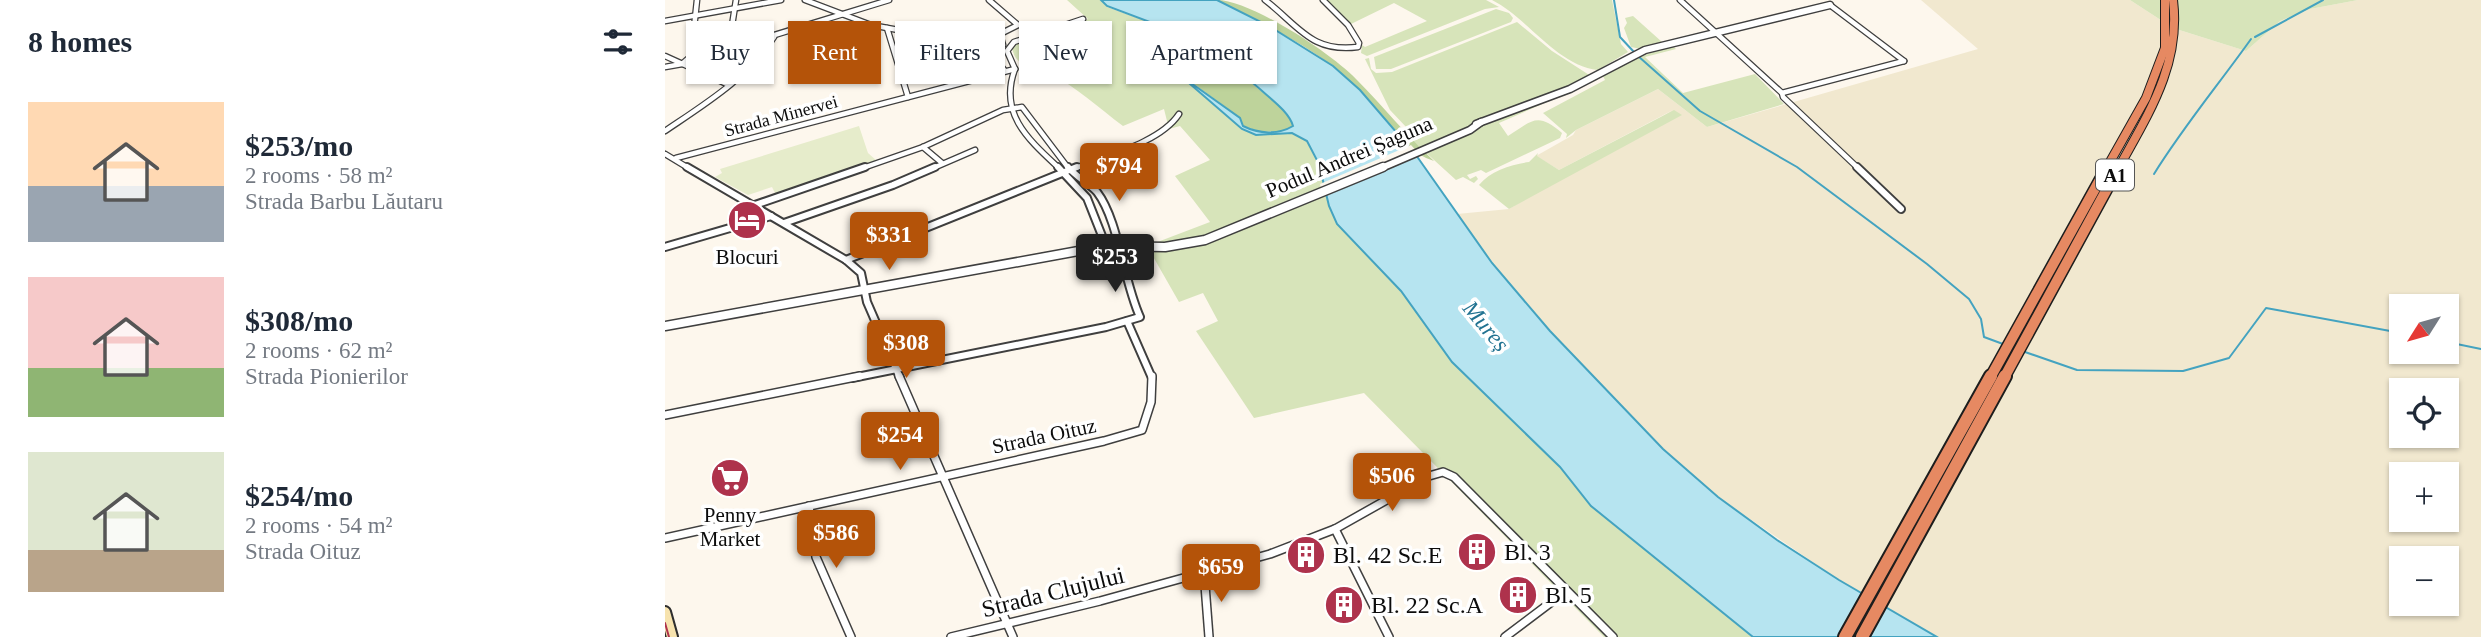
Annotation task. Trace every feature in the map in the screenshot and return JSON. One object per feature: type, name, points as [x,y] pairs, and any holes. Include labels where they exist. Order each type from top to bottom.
[{"type":"highway","name":"A1","points":[[2019,338],[2150,91],[2165,47],[2165,0]]},
{"type":"highway","name":"A1","points":[[1845,637],[1930,483],[2005,363],[2159,93],[2174,49],[2176,22],[2173,0]]},
{"type":"highway","name":"A1","points":[[1863,637],[1943,489],[2005,363]]},
{"type":"main road","points":[[665,612],[673,637]]},
{"type":"street","points":[[665,67],[682,64],[691,56],[697,0]]},
{"type":"street","points":[[732,21],[736,0]]},
{"type":"street","points":[[665,21],[781,0]]},
{"type":"street","points":[[805,0],[835,14],[895,30]]},
{"type":"street","points":[[665,131],[761,59],[775,37],[835,14],[889,0]]},
{"type":"street","points":[[989,0],[1018,25],[1005,32]]},
{"type":"street","points":[[1265,0],[1316,44],[1333,50],[1353,48],[1359,43],[1348,25],[1323,0]]},
{"type":"street","points":[[1680,0],[1782,93],[1783,97],[1901,209]]},
{"type":"street","points":[[1782,93],[1904,61],[1824,0]]},
{"type":"street","name":"Podul Andrei Șaguna","points":[[665,326],[1106,246],[1173,247],[1205,240],[1481,122],[1570,89],[1636,54],[1830,5]]},
{"type":"street","points":[[1083,19],[1014,42],[1007,51],[1015,69],[1008,91],[1011,107],[1041,152],[1083,192],[1106,246]]},
{"type":"street","points":[[887,29],[908,97]]},
{"type":"street","points":[[665,56],[686,66]]},
{"type":"street","name":"Strada Minervei","points":[[1005,71],[1015,69]]},
{"type":"street","name":"Strada Minervei","points":[[676,158],[956,84]]},
{"type":"street","points":[[665,415],[1140,317],[1129,293],[1108,210],[1095,190],[1078,179],[1051,148],[1022,107],[1011,107],[923,148],[752,206]]},
{"type":"street","points":[[846,260],[1157,135],[1171,127],[1179,114]]},
{"type":"street","points":[[923,148],[942,163]]},
{"type":"street","points":[[783,223],[893,185],[975,150]]},
{"type":"street","points":[[665,154],[676,158],[846,260],[861,273],[867,302],[1013,637]]},
{"type":"street","points":[[665,247],[771,216]]},
{"type":"street","name":"Strada Oituz","points":[[665,538],[1104,441],[1142,430],[1155,385],[1153,374],[1134,341],[1127,321]]},
{"type":"street","name":"Strada Clujului","points":[[951,637],[1270,554],[1335,529],[1429,476],[1443,472],[1454,477],[1566,592]]},
{"type":"street","points":[[809,506],[819,564],[851,637]]},
{"type":"street","points":[[1335,529],[1389,637]]},
{"type":"street","points":[[1204,572],[1209,637]]},
{"type":"street","points":[[1505,637],[1566,592],[1613,637]]},
{"type":"shaded area","points":[[1921,0],[2130,0],[2173,28],[2246,51],[2280,21],[2310,9],[2358,0],[2481,0],[2481,637],[1937,637],[1839,580],[1718,497],[1663,449],[1550,332],[1492,263],[1457,214],[1509,209],[1673,110],[1559,170],[1536,156],[1573,135],[1576,130],[1658,89],[1707,127],[1978,49]]},
{"type":"green space","points":[[1067,0],[1101,0],[1107,7],[1146,21],[1126,21],[1126,84],[1190,84],[1242,129],[1256,135],[1292,133],[1307,141],[1319,164],[1329,206],[1337,224],[1401,291],[1452,362],[1560,467],[1591,506],[1753,637],[1604,637],[1364,393],[1254,418],[1196,331],[1218,321],[1203,293],[1179,302],[1147,246],[1210,222],[1175,176],[1210,160],[1180,126],[1169,129],[1164,109],[1123,126],[1067,84],[1112,84],[1112,21],[1082,21],[1088,19]]},
{"type":"green space","points":[[1217,0],[1232,2],[1275,21],[1258,21]]},
{"type":"green space","points":[[1326,0],[1486,0],[1499,7],[1485,9],[1367,56],[1361,53],[1362,45],[1365,47],[1427,21],[1394,3],[1351,24]]},
{"type":"green space","points":[[1492,0],[1612,0],[1621,44],[1628,52],[1598,70],[1583,66],[1555,50]]},
{"type":"green space","points":[[2130,0],[2358,0],[2310,9],[2280,21],[2246,51],[2173,28]]},
{"type":"green space","points":[[1496,9],[1509,13],[1513,18],[1511,22],[1391,69],[1376,69],[1374,57]]},
{"type":"green space","points":[[1633,16],[1662,42],[1641,49],[1631,47],[1624,28],[1627,23],[1625,18]]},
{"type":"green space","points":[[1277,22],[1345,68],[1434,161],[1405,144],[1347,78],[1277,31]]},
{"type":"green space","points":[[1517,22],[1552,51],[1597,80],[1499,123],[1508,136],[1529,123],[1540,120],[1562,133],[1560,138],[1486,173],[1481,170],[1467,175],[1470,179],[1476,176],[1478,179],[1474,183],[1463,177],[1456,180],[1401,130],[1407,128],[1390,110],[1365,59],[1369,58],[1371,69],[1376,73],[1392,72]]},
{"type":"green space","points":[[1019,41],[1019,61],[1012,47]]},
{"type":"green space","points":[[1673,46],[1676,49],[1645,57],[1683,93],[1755,74],[1784,104],[1707,127],[1658,89],[1576,130],[1566,138],[1567,134],[1543,113],[1605,80],[1603,76],[1620,67],[1646,55]]},
{"type":"green space","points":[[1194,84],[1253,84],[1280,107],[1293,126],[1283,131],[1261,132],[1243,126],[1227,108]]},
{"type":"green space","points":[[1674,110],[1682,115],[1509,209],[1479,185],[1495,172],[1529,162],[1538,153],[1537,156],[1559,170]]},
{"type":"green space","points":[[859,126],[868,153],[877,161],[776,195],[772,187],[748,195],[715,177],[722,173],[720,169]]},
{"type":"water","points":[[1101,0],[1217,0],[1259,21],[1147,21],[1107,6]]},
{"type":"water","name":"Mureș","points":[[1277,31],[1333,66],[1360,90],[1416,155],[1492,263],[1550,331],[1663,449],[1718,497],[1777,540],[1937,637],[1753,637],[1591,506],[1560,467],[1452,362],[1401,291],[1337,224],[1329,206],[1319,164],[1307,141],[1292,133],[1256,135],[1242,129],[1190,84],[1240,118],[1243,126],[1255,131],[1281,131],[1293,126],[1288,116],[1254,84],[1277,84]]},
{"type":"pier","points":[[1411,145],[1420,155],[1323,197],[1320,184]]},
{"type":"waterway","points":[[1614,0],[1620,37],[1634,52]]},
{"type":"waterway","points":[[2255,37],[2323,0]]},
{"type":"waterway","points":[[2154,174],[2251,39]]},
{"type":"waterway","points":[[1638,56],[1700,111],[1797,167],[1927,264],[1969,299],[1981,319],[1984,337],[2003,344]]},
{"type":"waterway","points":[[2025,352],[2077,370],[2183,371],[2229,358],[2266,308],[2389,331]]},
{"type":"waterway","points":[[2459,344],[2481,349]]},
{"type":"tram line","points":[[665,623],[669,637]]},
{"type":"place","name":"Blocuri","points":[[747,220]]},
{"type":"place","name":"Penny Market","points":[[730,478]]},
{"type":"place","name":"Bl. 3","points":[[1477,552]]},
{"type":"place","name":"Bl. 42 Sc.E","points":[[1306,555]]},
{"type":"place","name":"Bl. 5","points":[[1518,595]]},
{"type":"place","name":"Bl. 22 Sc.A","points":[[1344,605]]}]
